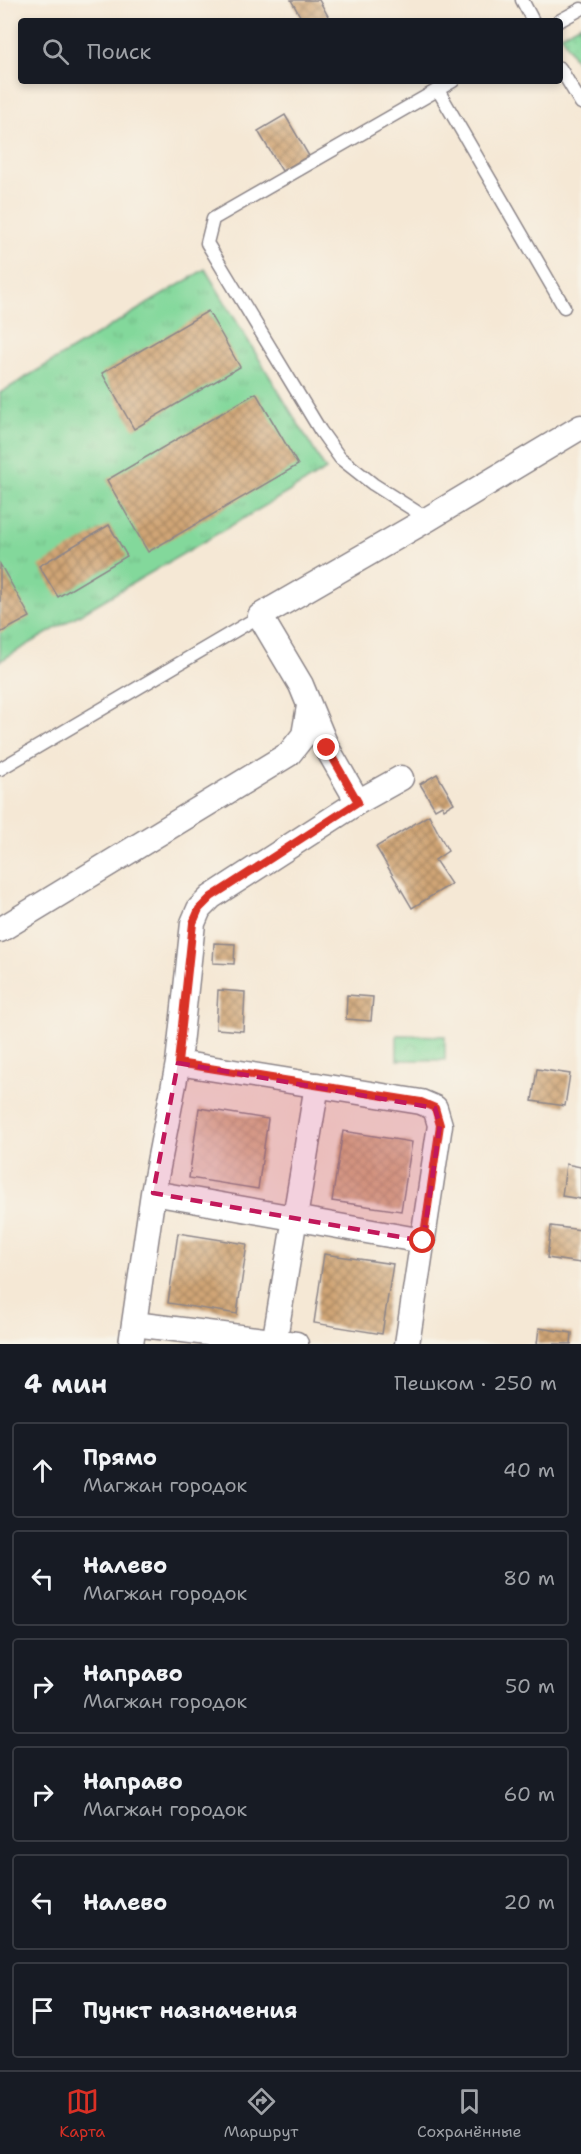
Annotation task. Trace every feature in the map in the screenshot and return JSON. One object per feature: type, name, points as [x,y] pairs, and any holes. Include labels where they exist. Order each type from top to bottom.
[{"type":"street","points":[[358,802],[327,748],[301,685],[260,616],[581,427]]},
{"type":"street","points":[[0,930],[289,754],[304,735],[309,706]]},
{"type":"street","points":[[317,1085],[295,1217],[281,1343],[132,1334],[153,1193],[178,1063],[193,923],[199,909],[211,897],[358,802],[401,778]]},
{"type":"street","points":[[178,1063],[421,1102],[435,1108],[440,1125],[407,1344]]},
{"type":"street","points":[[153,1193],[423,1241]]},
{"type":"lane","points":[[522,0],[531,18]]},
{"type":"lane","points":[[563,19],[581,9]]},
{"type":"lane","points":[[563,73],[581,103]]},
{"type":"lane","points":[[428,519],[373,484],[340,458],[320,430],[207,243],[213,219],[448,84]]},
{"type":"lane","points":[[438,90],[564,307]]},
{"type":"lane","points":[[0,770],[260,616]]},
{"type":"highlighted area","points":[[178,1063],[435,1108],[440,1125],[423,1241],[153,1193]]},
{"type":"green space","points":[[581,24],[581,70],[563,38],[563,34]]},
{"type":"green space","points":[[205,269],[326,470],[0,661],[0,393]]},
{"type":"green space","points":[[397,1035],[445,1036],[445,1060],[397,1060]]},
{"type":"building","points":[[291,0],[319,0],[329,18],[301,18]]},
{"type":"building","points":[[285,115],[309,156],[282,171],[258,131]]},
{"type":"building","points":[[208,311],[240,367],[134,429],[102,373]]},
{"type":"building","points":[[256,393],[298,465],[148,552],[107,480]]},
{"type":"building","points":[[109,525],[127,556],[58,597],[39,566]]},
{"type":"building","points":[[0,564],[30,617],[0,633]]},
{"type":"building","points":[[437,774],[454,803],[444,809],[442,805],[435,809],[420,784]]},
{"type":"building","points":[[429,815],[448,851],[435,860],[451,884],[412,908],[376,847]]},
{"type":"building","points":[[214,943],[235,944],[234,964],[213,963]]},
{"type":"building","points":[[218,990],[245,992],[243,1031],[216,1029]]},
{"type":"building","points":[[347,995],[373,997],[371,1021],[346,1019]]},
{"type":"building","points":[[537,1069],[570,1074],[565,1106],[532,1101]]},
{"type":"building","points":[[199,1108],[268,1119],[258,1189],[189,1178]]},
{"type":"building","points":[[343,1131],[412,1142],[401,1211],[332,1201]]},
{"type":"building","points":[[566,1164],[581,1167],[581,1199],[562,1196]]},
{"type":"building","points":[[551,1226],[581,1230],[580,1263],[547,1258]]},
{"type":"building","points":[[178,1233],[247,1244],[237,1314],[168,1303]]},
{"type":"building","points":[[324,1254],[393,1264],[382,1334],[314,1323]]},
{"type":"building","points":[[539,1328],[572,1333],[571,1344],[537,1344]]},
{"type":"route","points":[[327,748],[358,802],[211,897],[199,909],[193,923],[178,1063],[421,1102],[435,1108],[440,1125],[423,1241]]}]
